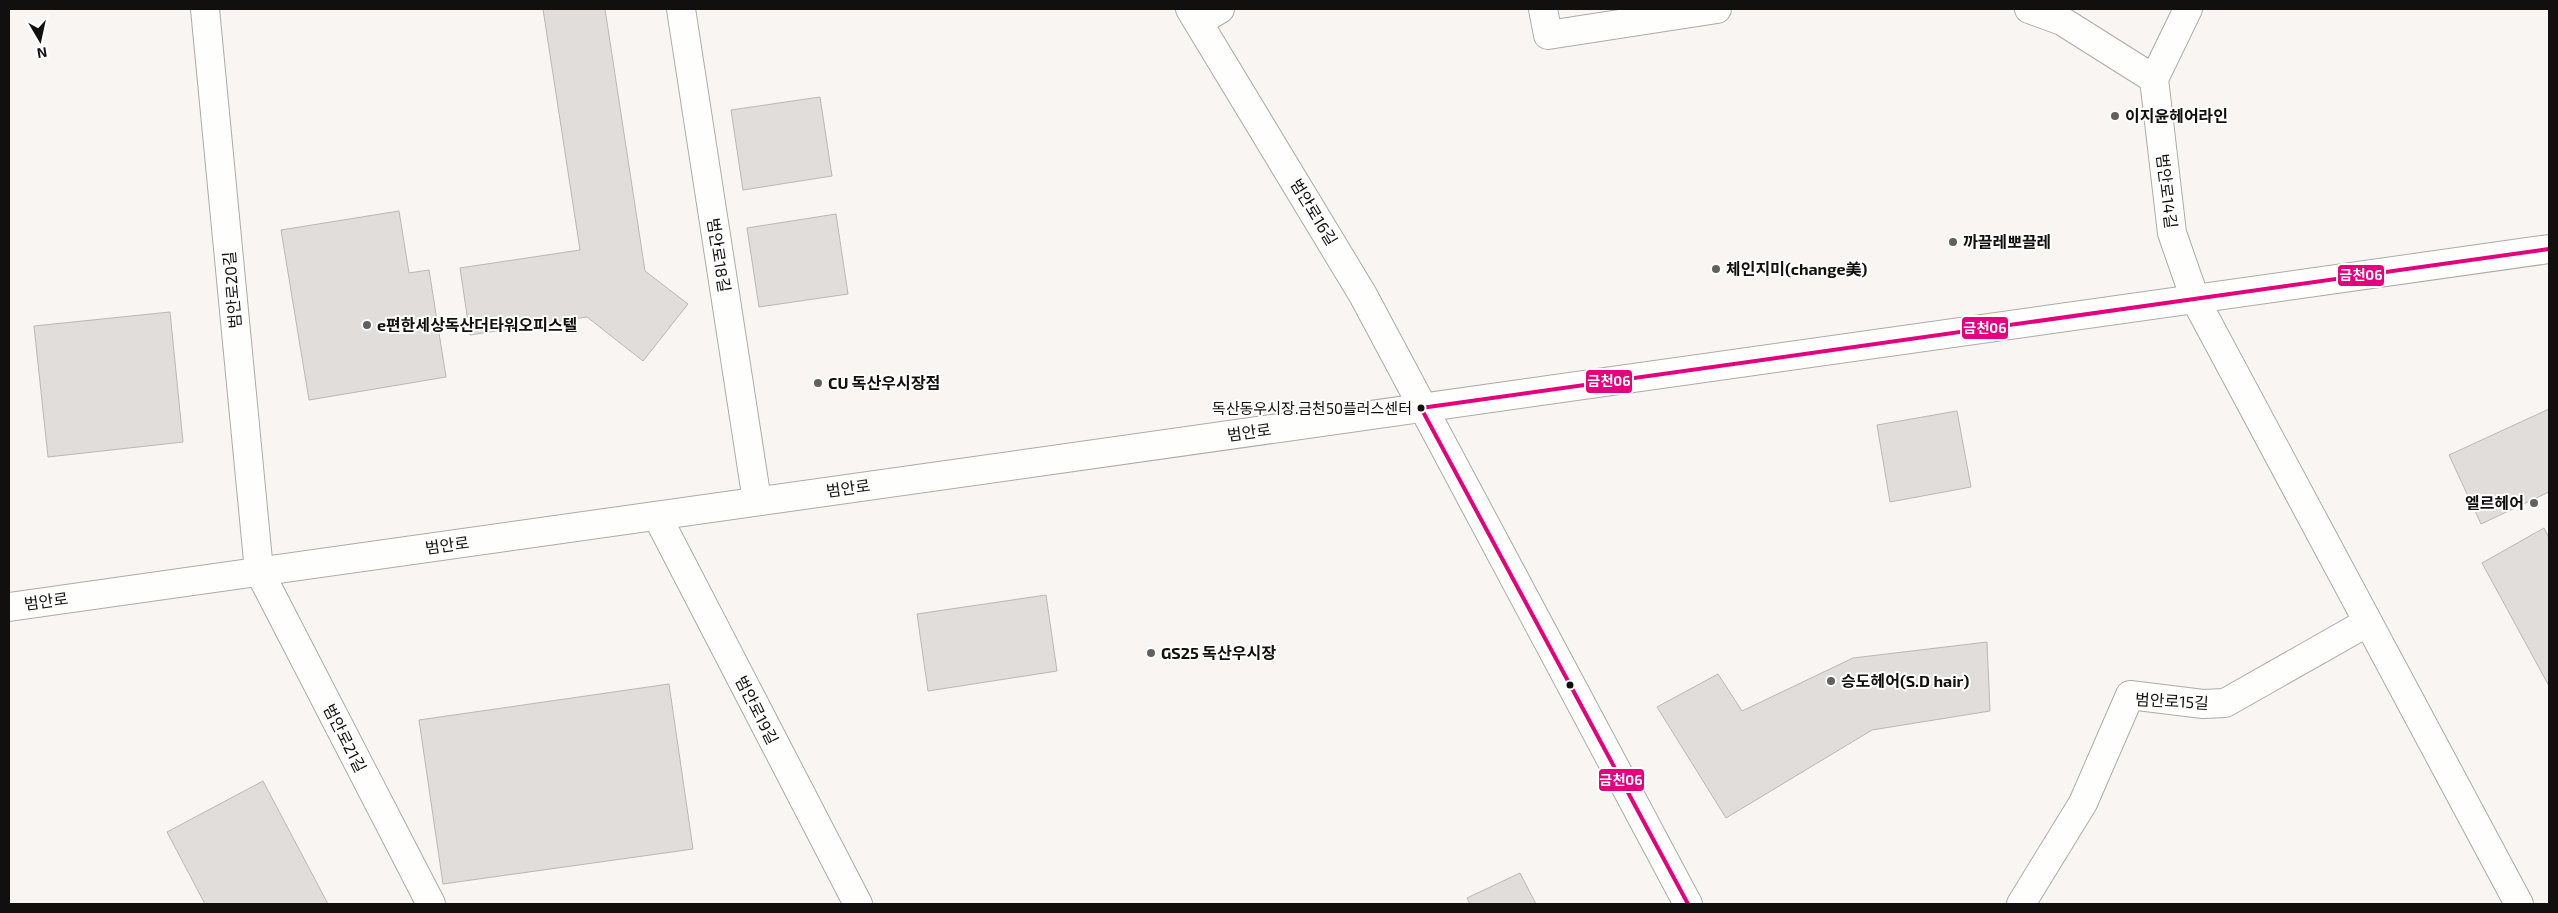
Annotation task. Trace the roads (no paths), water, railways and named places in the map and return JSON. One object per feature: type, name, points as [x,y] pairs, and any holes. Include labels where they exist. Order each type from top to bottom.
[{"type":"street","name":"범안로20길","points":[[205,9],[259,572]]},
{"type":"street","name":"범안로18길","points":[[681,9],[757,501]]},
{"type":"street","points":[[1543,9],[1548,35],[1717,9]]},
{"type":"street","points":[[2029,9],[2062,21],[2154,79],[2188,9]]},
{"type":"street","name":"범안로16길","points":[[1203,13],[1363,295],[1421,408],[1688,904]]},
{"type":"street","name":"범안로14길","points":[[2154,79],[2172,233],[2195,299]]},
{"type":"street","name":"범안로","points":[[9,607],[2549,249]]},
{"type":"street","points":[[2195,299],[2519,904]]},
{"type":"street","name":"범안로19길","points":[[657,516],[858,904]]},
{"type":"street","name":"범안로21길","points":[[259,572],[431,904]]},
{"type":"street","name":"범안로15길","points":[[2021,904],[2083,803],[2130,695],[2203,704],[2225,703],[2368,622]]},
{"type":"place","name":"이지윤헤어라인","points":[[2115,116]]},
{"type":"place","name":"까끌레뽀끌레","points":[[1953,242]]},
{"type":"place","name":"체인지미(change美)","points":[[1716,269]]},
{"type":"place","name":"e편한세상독산더타워오피스텔","points":[[367,325]]},
{"type":"place","name":"CU 독산우시장점","points":[[818,383]]},
{"type":"place","name":"독산동우시장.금천50플러스센터","points":[[1421,408]]},
{"type":"place","name":"엘르헤어","points":[[2534,503]]},
{"type":"place","name":"GS25 독산우시장","points":[[1151,653]]},
{"type":"place","name":"승도헤어(S.D hair)","points":[[1831,681]]}]
